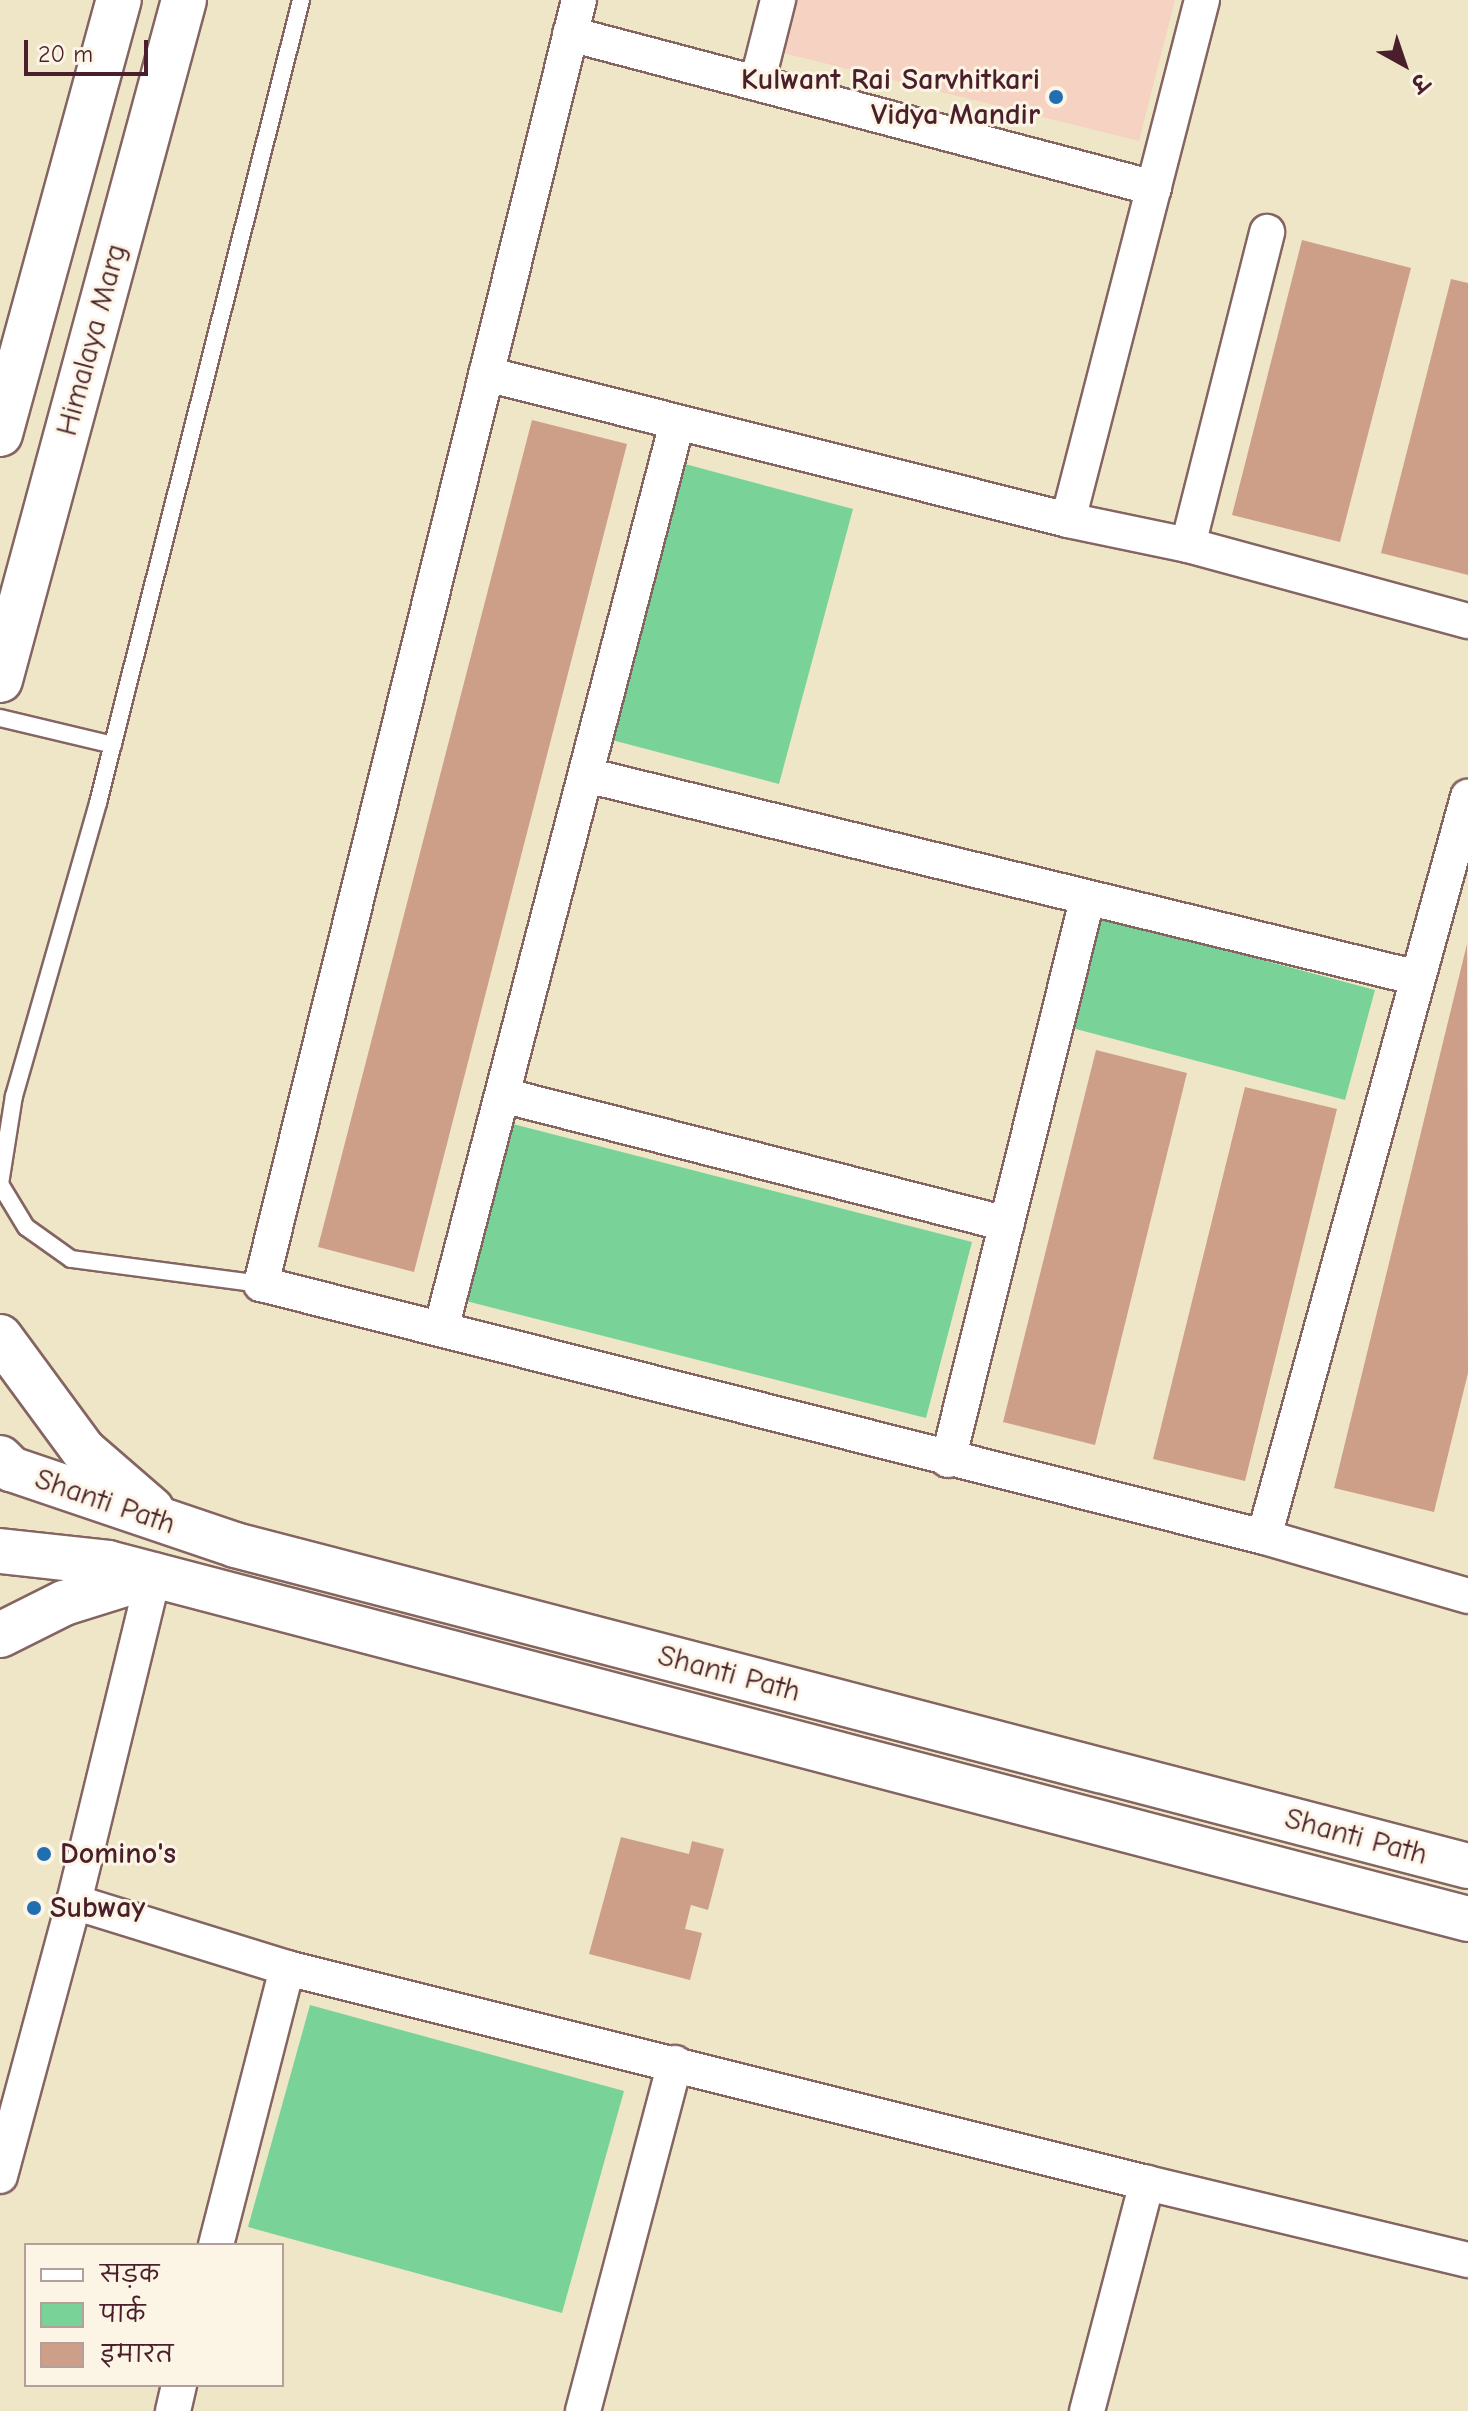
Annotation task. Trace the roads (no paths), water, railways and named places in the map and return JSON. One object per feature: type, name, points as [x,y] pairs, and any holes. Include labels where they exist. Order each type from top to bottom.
[{"type":"main road","points":[[0,434],[119,0]]},
{"type":"main road","name":"Himalaya Marg","points":[[0,680],[184,0]]},
{"type":"main road","points":[[0,1337],[83,1450],[166,1523]]},
{"type":"main road","name":"Shanti Path","points":[[0,1458],[11,1469],[235,1545],[1468,1866]]},
{"type":"main road","name":"Shanti Path","points":[[0,1551],[108,1563],[1468,1919]]},
{"type":"main road","points":[[0,1635],[64,1603],[154,1575]]},
{"type":"street","points":[[579,0],[261,1284],[948,1460],[1264,1537],[1468,1596]]},
{"type":"street","points":[[757,83],[778,0]]},
{"type":"street","points":[[1068,520],[1202,0]]},
{"type":"street","points":[[570,34],[1154,188]]},
{"type":"street","points":[[1188,545],[1267,232]]},
{"type":"street","points":[[486,374],[1068,520],[1188,545],[1468,621]]},
{"type":"street","points":[[441,1329],[677,423]]},
{"type":"street","points":[[586,775],[1087,900],[1418,978]]},
{"type":"street","points":[[1264,1537],[1468,797]]},
{"type":"street","points":[[948,1460],[1087,900]]},
{"type":"street","points":[[502,1095],[1007,1224]]},
{"type":"street","points":[[0,2176],[74,1902],[154,1575]]},
{"type":"street","points":[[74,1902],[287,1968],[1468,2260]]},
{"type":"street","points":[[217,2243],[287,1968]]},
{"type":"street","points":[[583,2411],[675,2063]]},
{"type":"street","points":[[1087,2411],[1147,2183]]},
{"type":"street","points":[[173,2411],[179,2387]]},
{"type":"lane","points":[[261,1284],[71,1259],[26,1227],[0,1184],[14,1096],[113,745],[301,0]]},
{"type":"lane","points":[[0,718],[113,745]]},
{"type":"place","name":"Kulwant Rai Sarvhitkari Vidya Mandir","points":[[1056,97]]},
{"type":"place","name":"Domino's","points":[[44,1854]]},
{"type":"place","name":"Subway","points":[[34,1908]]}]
